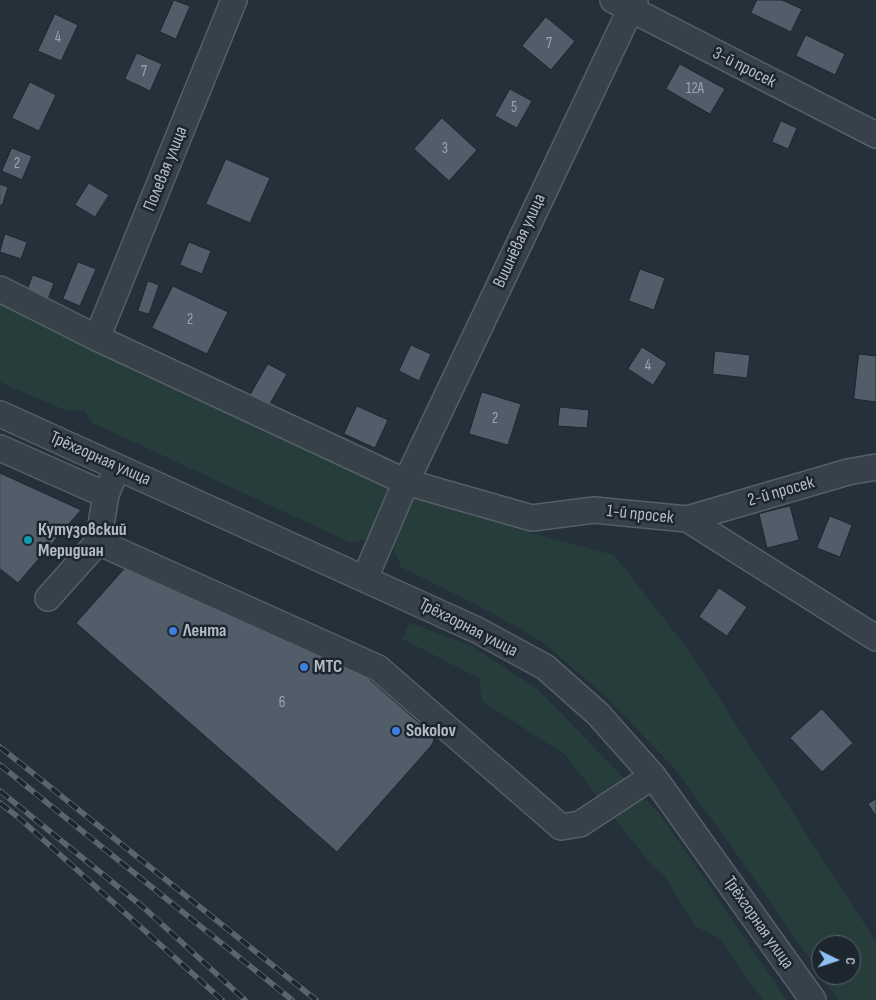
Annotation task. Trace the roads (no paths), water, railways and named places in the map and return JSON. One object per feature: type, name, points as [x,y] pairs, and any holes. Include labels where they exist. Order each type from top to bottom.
[{"type":"street","name":"Полевая улица","points":[[97,338],[234,0]]},
{"type":"street","name":"3-й просек","points":[[626,3],[876,135]]},
{"type":"street","name":"Вишнёвая улица","points":[[365,578],[406,482],[626,3]]},
{"type":"street","name":"1-й просек","points":[[0,289],[97,338],[406,482],[532,518],[594,510],[687,520],[876,638]]},
{"type":"street","name":"Трёхгорная улица","points":[[0,414],[477,630],[545,668],[598,714],[653,776],[813,1000]]},
{"type":"street","points":[[0,448],[106,495]]},
{"type":"street","points":[[48,598],[98,542],[106,495],[117,467]]},
{"type":"street","name":"2-й просек","points":[[687,520],[848,472],[876,467]]},
{"type":"street","points":[[98,542],[378,668],[561,827],[580,824],[653,776]]},
{"type":"railway","points":[[0,747],[316,1000]]},
{"type":"railway","points":[[0,765],[292,1000]]},
{"type":"railway","points":[[0,791],[143,907],[245,1000]]},
{"type":"railway","points":[[0,803],[222,1000]]},
{"type":"place","name":"Кутузовский Меридиан","points":[[28,540]]},
{"type":"place","name":"Лента","points":[[173,631]]},
{"type":"place","name":"МТС","points":[[304,667]]},
{"type":"place","name":"Sokolov","points":[[396,731]]}]
